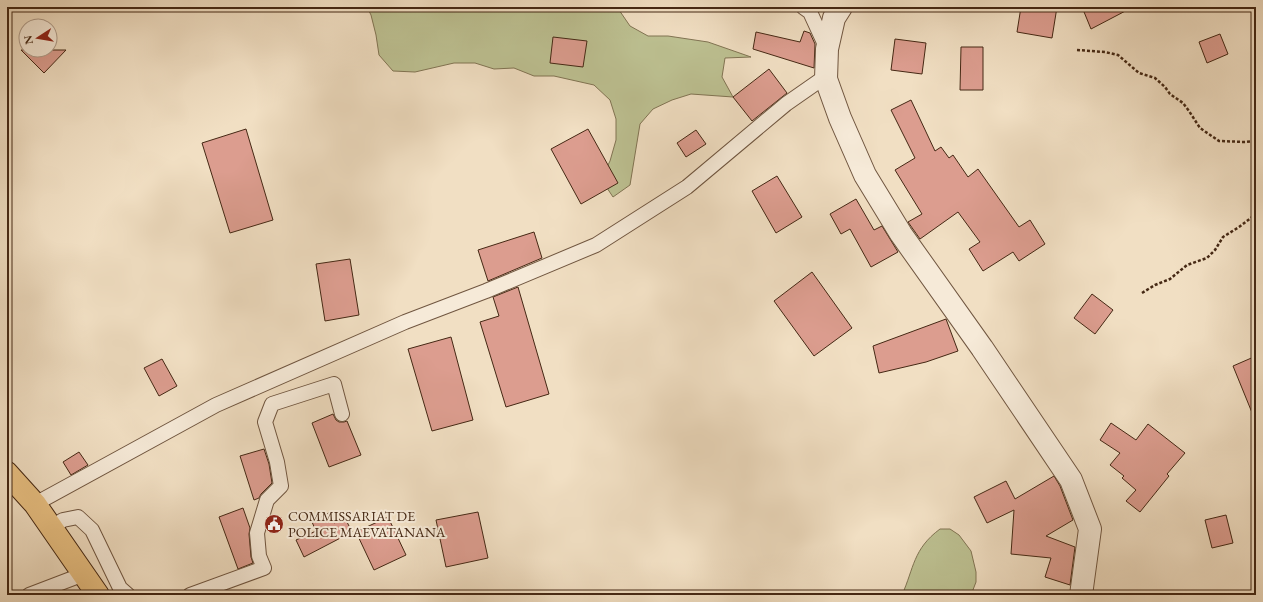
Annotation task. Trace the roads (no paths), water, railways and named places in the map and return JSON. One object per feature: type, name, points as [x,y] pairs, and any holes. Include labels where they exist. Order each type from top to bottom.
[{"type":"main road","points":[[7,473],[35,504],[50,528],[98,595]]},
{"type":"street","points":[[840,7],[834,18],[827,49],[826,79],[840,118],[865,175],[901,234],[982,348],[1071,480],[1090,529],[1081,595]]},
{"type":"lane","points":[[803,7],[810,12],[827,49]]},
{"type":"lane","points":[[35,504],[216,405],[405,322],[486,291],[596,245],[687,187],[786,104],[819,81],[826,79]]},
{"type":"lane","points":[[190,595],[264,568],[259,556],[258,533],[267,500],[280,486],[276,462],[265,422],[272,404],[334,384],[342,414]]},
{"type":"lane","points":[[50,528],[63,520],[78,517],[92,530],[120,588],[128,595]]},
{"type":"lane","points":[[29,595],[84,574]]},
{"type":"place","name":"COMMISSARIAT DE POLICE MAEVATANANA","points":[[274,524]]}]
